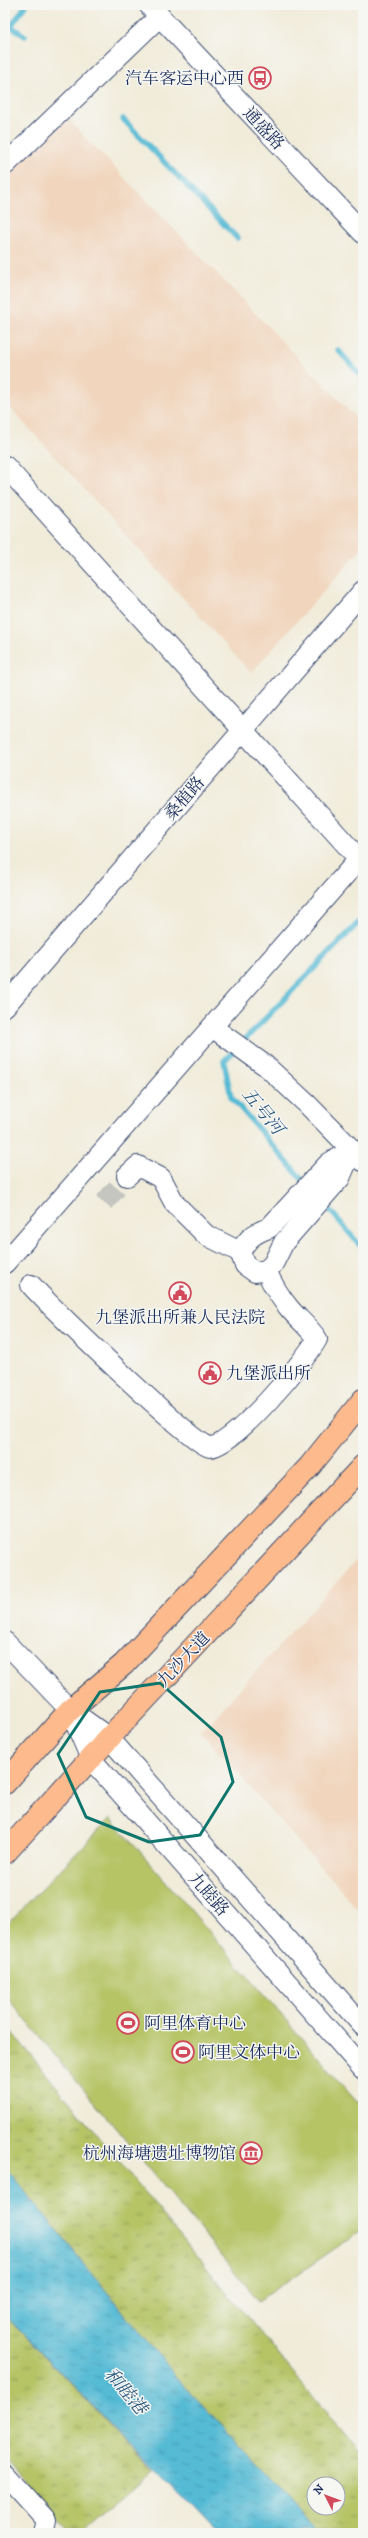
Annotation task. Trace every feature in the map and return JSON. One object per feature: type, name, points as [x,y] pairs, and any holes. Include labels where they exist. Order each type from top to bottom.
[{"type":"main road","points":[[5,1783],[70,1710],[134,1653],[310,1466],[363,1400]]},
{"type":"main road","name":"九沙大道","points":[[5,1853],[109,1738],[363,1466]]},
{"type":"street","points":[[5,165],[155,11]]},
{"type":"street","name":"通盛路","points":[[155,11],[363,233]]},
{"type":"street","points":[[5,466],[359,859],[5,1264]]},
{"type":"street","name":"桑植路","points":[[5,1006],[363,591]]},
{"type":"street","points":[[127,1176],[138,1166],[161,1178],[175,1204],[206,1235],[240,1252],[245,1266],[255,1272],[266,1270],[273,1264],[306,1202],[323,1183],[340,1178],[358,1155],[266,1066],[212,1027]]},
{"type":"street","points":[[240,1252],[247,1239],[256,1232],[269,1228],[306,1202]]},
{"type":"street","points":[[31,1285],[197,1442],[209,1448],[220,1446],[262,1408],[311,1351],[317,1339],[308,1326],[290,1309],[274,1290],[266,1270]]},
{"type":"street","name":"九睦路","points":[[5,1642],[70,1710],[109,1738],[363,2026]]},
{"type":"street","name":"九睦路","points":[[70,1710],[91,1759],[363,2069]]},
{"type":"street","points":[[5,2475],[46,2520],[43,2533]]},
{"type":"highlighted area","points":[[160,1683],[221,1737],[233,1782],[200,1835],[149,1842],[86,1817],[58,1754],[100,1692]]},
{"type":"shaded area","points":[[61,112],[363,425],[363,547],[251,673],[5,402],[5,167]]},
{"type":"shaded area","points":[[363,1553],[363,1915],[201,1732]]},
{"type":"green space","name":"阿里文体中心","points":[[111,1818],[363,2109],[363,2229],[259,2301],[5,1995],[5,1926]]},
{"type":"green space","points":[[5,2024],[363,2457],[363,2533],[315,2533],[285,2493],[177,2378],[5,2167]]},
{"type":"green space","points":[[5,2314],[153,2471],[84,2529],[66,2527],[5,2459]]},
{"type":"water","name":"和睦港","points":[[5,2167],[177,2378],[285,2493],[315,2533],[214,2533],[5,2314]]},
{"type":"waterway","points":[[11,26],[26,5]]},
{"type":"waterway","points":[[5,22],[25,36]]},
{"type":"waterway","points":[[123,119],[237,238]]},
{"type":"waterway","points":[[338,350],[363,378]]},
{"type":"waterway","name":"五号河","points":[[306,1184],[231,1097],[224,1061],[363,918]]},
{"type":"waterway","name":"五号河","points":[[323,1202],[363,1249]]},
{"type":"tunnel","points":[[104,1203],[127,1176]]},
{"type":"place","name":"汽车客运中心西","points":[[260,78]]},
{"type":"place","name":"九堡派出所兼人民法院","points":[[180,1293]]},
{"type":"place","name":"九堡派出所","points":[[210,1373]]},
{"type":"place","name":"阿里体育中心","points":[[128,2023]]},
{"type":"place","name":"阿里文体中心","points":[[183,2052]]},
{"type":"place","name":"杭州海塘遗址博物馆","points":[[251,2153]]}]
